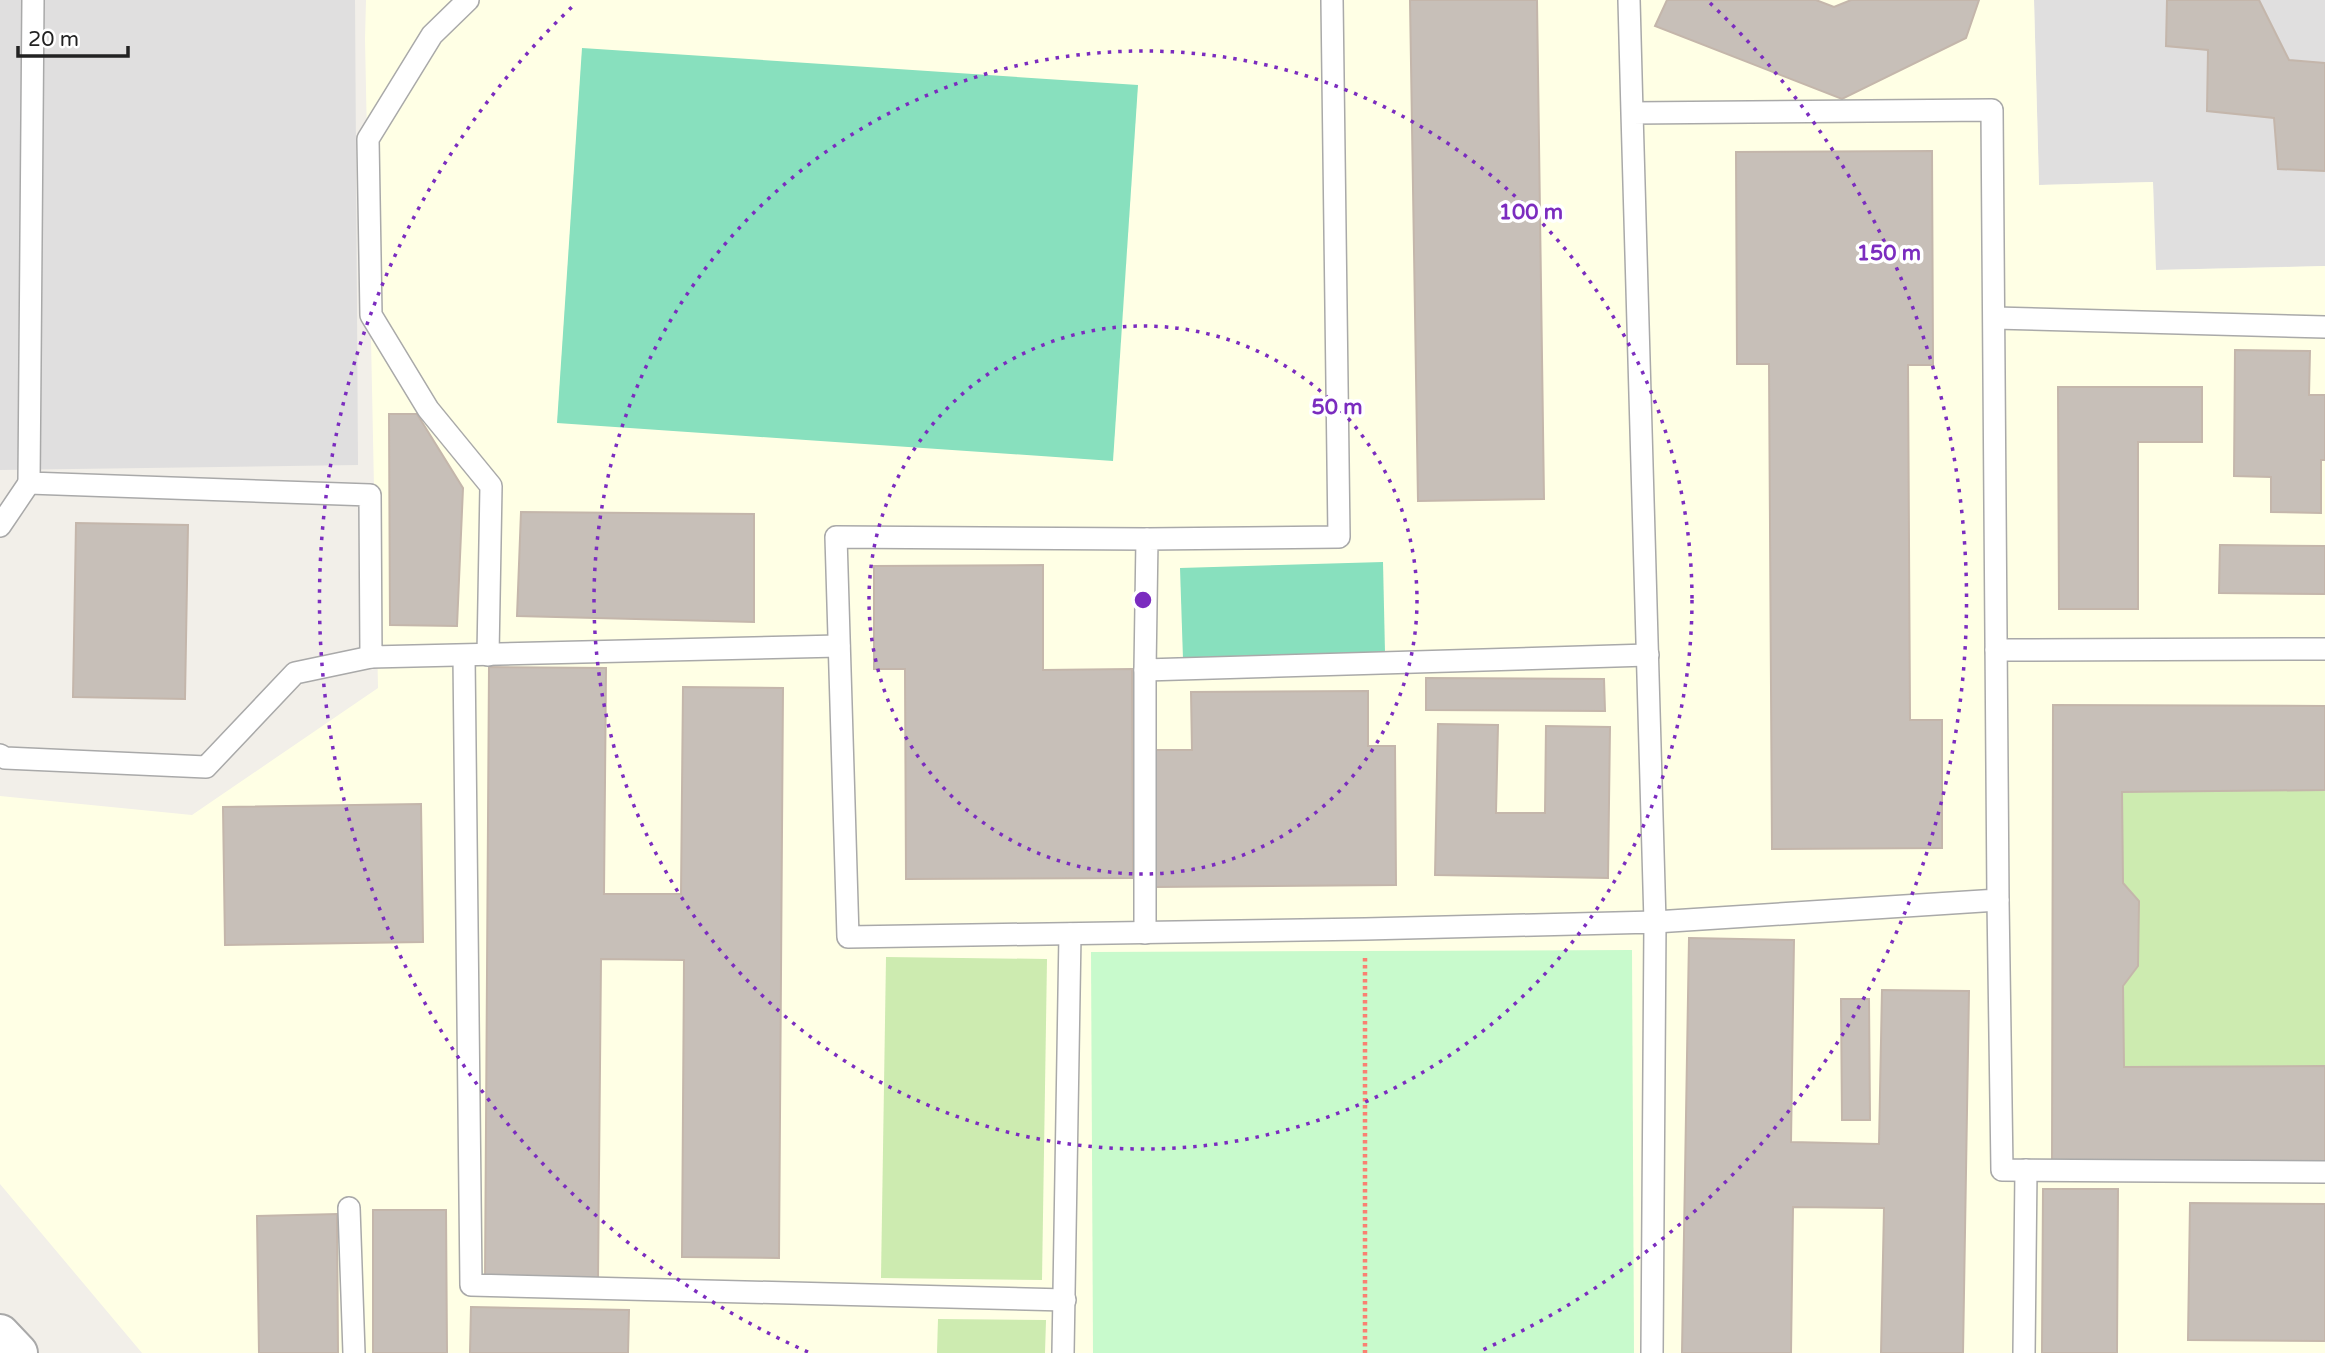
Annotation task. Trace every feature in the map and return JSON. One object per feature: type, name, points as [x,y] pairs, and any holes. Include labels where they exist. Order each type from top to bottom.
[{"type":"street","points":[[0,1334],[18,1353]]},
{"type":"lane","points":[[0,526],[29,483],[33,0]]},
{"type":"lane","points":[[468,0],[432,36],[368,138],[371,315],[428,409],[491,486],[488,655]]},
{"type":"lane","points":[[1332,0],[1339,537],[836,537],[848,937],[1655,922],[1998,900]]},
{"type":"lane","points":[[1631,4],[1655,922],[1652,1353]]},
{"type":"lane","points":[[1632,113],[1993,110],[2002,1170],[2325,1171]]},
{"type":"lane","points":[[1995,318],[2325,327]]},
{"type":"lane","points":[[29,483],[370,495],[371,657]]},
{"type":"lane","points":[[1145,933],[1147,539]]},
{"type":"lane","points":[[0,755],[5,758],[206,767],[295,673],[371,657],[839,646]]},
{"type":"lane","points":[[1996,650],[2325,649]]},
{"type":"lane","points":[[1145,670],[1647,655]]},
{"type":"lane","points":[[464,656],[471,1285],[1065,1300]]},
{"type":"lane","points":[[1063,1353],[1070,934]]},
{"type":"lane","points":[[2024,1353],[2026,1170]]},
{"type":"lane","points":[[349,1208],[354,1353]]},
{"type":"path","points":[[1364,929],[1365,1353]]},
{"type":"shaded area","points":[[0,0],[355,0],[358,465],[0,470]]},
{"type":"shaded area","points":[[366,0],[2034,0],[2039,185],[2153,182],[2156,270],[2325,266],[2325,1353],[142,1353],[0,1184],[0,796],[192,815],[378,688]]},
{"type":"shaded area","points":[[2034,0],[2325,0],[2325,266],[2155,270],[2153,182],[2039,185]]},
{"type":"green space","points":[[582,48],[1138,85],[1113,461],[557,423]]},
{"type":"green space","points":[[1383,562],[1385,653],[1183,659],[1180,568]]},
{"type":"green space","points":[[2325,790],[2325,1066],[2124,1067],[2123,986],[2138,966],[2139,902],[2123,883],[2122,792]]},
{"type":"green space","points":[[1632,950],[1634,1353],[1093,1353],[1091,952]]},
{"type":"green space","points":[[886,957],[1047,959],[1042,1280],[881,1278]]},
{"type":"green space","points":[[938,1319],[1046,1320],[1045,1353],[937,1353]]},
{"type":"building","points":[[1410,0],[1537,0],[1544,499],[1418,501]]},
{"type":"building","points":[[1667,0],[1816,0],[1834,7],[1851,0],[1979,0],[1966,38],[1842,99],[1655,26]]},
{"type":"building","points":[[2167,0],[2259,0],[2289,60],[2325,63],[2325,171],[2278,169],[2274,118],[2207,111],[2208,50],[2166,46]]},
{"type":"building","points":[[1932,151],[1933,365],[1908,365],[1910,720],[1942,720],[1942,848],[1772,849],[1769,364],[1737,364],[1736,152]]},
{"type":"building","points":[[2235,350],[2310,351],[2309,395],[2325,395],[2325,460],[2321,460],[2321,513],[2271,512],[2271,477],[2234,476]]},
{"type":"building","points":[[2058,387],[2202,387],[2202,442],[2138,442],[2138,609],[2059,609]]},
{"type":"building","points":[[389,414],[417,414],[463,488],[457,626],[390,625]]},
{"type":"building","points":[[521,512],[754,514],[754,622],[517,616]]},
{"type":"building","points":[[76,523],[188,525],[185,699],[73,697]]},
{"type":"building","points":[[2220,545],[2325,546],[2325,594],[2219,593]]},
{"type":"building","points":[[1043,565],[1043,670],[1132,669],[1133,878],[906,879],[905,669],[874,669],[874,566]]},
{"type":"building","points":[[489,667],[606,668],[604,894],[681,894],[683,687],[783,688],[779,1258],[682,1257],[684,960],[601,959],[598,1282],[485,1281]]},
{"type":"building","points":[[1426,678],[1604,679],[1605,711],[1426,710]]},
{"type":"building","points":[[1368,691],[1368,746],[1395,746],[1396,885],[1155,887],[1154,750],[1192,750],[1191,692]]},
{"type":"building","points":[[2053,705],[2325,706],[2325,790],[2122,792],[2123,883],[2139,901],[2138,966],[2123,986],[2124,1067],[2325,1066],[2325,1166],[2052,1166]]},
{"type":"building","points":[[1438,724],[1498,725],[1496,813],[1545,813],[1546,726],[1610,727],[1608,878],[1435,875]]},
{"type":"building","points":[[421,804],[423,942],[225,945],[223,807]]},
{"type":"building","points":[[1689,938],[1794,940],[1791,1142],[1879,1144],[1882,990],[1969,991],[1963,1353],[1881,1353],[1884,1208],[1793,1207],[1791,1353],[1682,1353]]},
{"type":"building","points":[[1841,999],[1869,999],[1870,1120],[1842,1120]]},
{"type":"building","points":[[2043,1189],[2118,1189],[2117,1353],[2042,1353]]},
{"type":"building","points":[[2190,1203],[2325,1204],[2325,1341],[2188,1340]]},
{"type":"building","points":[[373,1210],[446,1210],[447,1353],[373,1353]]},
{"type":"building","points":[[337,1214],[338,1353],[259,1353],[257,1216]]},
{"type":"building","points":[[471,1307],[629,1310],[628,1353],[470,1353]]}]
